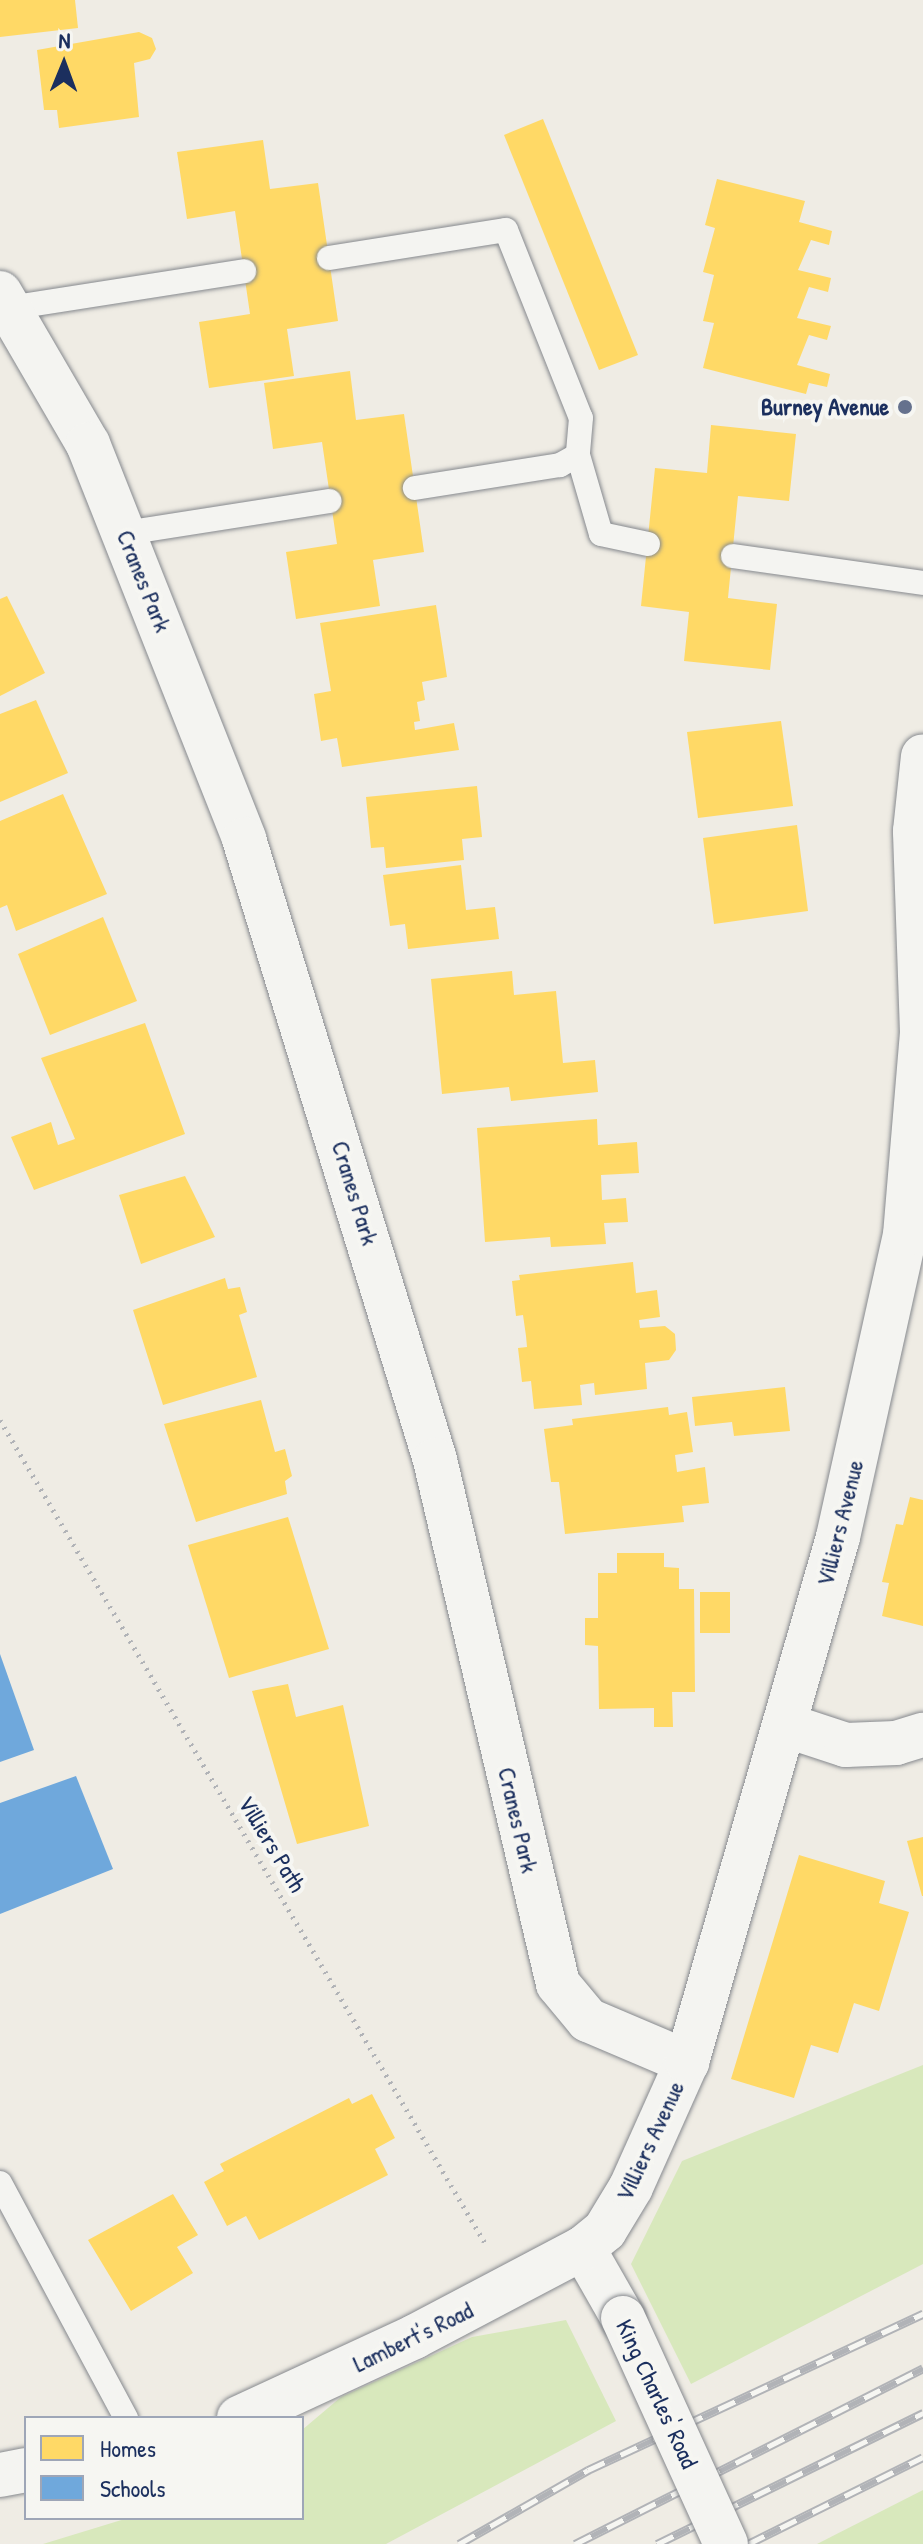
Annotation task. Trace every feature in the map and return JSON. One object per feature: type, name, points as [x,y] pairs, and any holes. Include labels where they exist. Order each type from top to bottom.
[{"type":"street","name":"Cranes Park","points":[[4,300],[88,444],[244,839],[360,1207],[435,1460],[558,1984],[588,2020],[687,2062]]},
{"type":"street","name":"Villiers Avenue","points":[[583,2248],[605,2230],[631,2187],[687,2062],[838,1537],[905,1235],[922,1033],[915,831],[923,756]]},
{"type":"street","points":[[785,1725],[846,1745],[896,1743],[923,1735]]},
{"type":"street","name":"Lambert's Road","points":[[243,2416],[511,2287],[583,2248]]},
{"type":"street","name":"King Charles' Road","points":[[583,2248],[623,2318],[726,2544]]},
{"type":"street","points":[[0,2475],[24,2470]]},
{"type":"lane","points":[[329,258],[506,230],[581,418],[578,455],[601,534],[648,544]]},
{"type":"lane","points":[[4,300],[244,271]]},
{"type":"lane","points":[[415,488],[560,465],[578,455]]},
{"type":"lane","points":[[125,533],[330,501]]},
{"type":"lane","points":[[733,556],[923,583]]},
{"type":"lane","points":[[0,2183],[125,2416]]},
{"type":"path","name":"Villiers Path","points":[[0,1420],[511,2287]]},
{"type":"green space","points":[[923,2065],[923,2264],[691,2384],[631,2264],[682,2161]]},
{"type":"green space","points":[[566,2320],[616,2421],[386,2544],[43,2544],[121,2520],[304,2520],[304,2428],[341,2397],[472,2337]]},
{"type":"green space","points":[[923,2490],[923,2544],[817,2544]]},
{"type":"building: Homes","points":[[0,0],[75,0],[78,28],[0,37]]},
{"type":"building: Homes","points":[[139,32],[152,38],[156,49],[150,59],[134,63],[139,117],[59,128],[57,110],[44,110],[37,50]]},
{"type":"building: Homes","points":[[543,119],[638,355],[599,370],[504,135]]},
{"type":"building: Homes","points":[[263,140],[270,189],[318,183],[338,321],[287,329],[294,376],[209,388],[199,322],[250,314],[235,211],[187,219],[177,152]]},
{"type":"building: Homes","points":[[717,179],[805,201],[799,222],[832,231],[829,245],[811,240],[798,270],[831,278],[828,292],[809,287],[797,318],[831,326],[827,340],[809,335],[797,365],[830,374],[827,387],[809,383],[806,394],[703,368],[714,323],[703,321],[714,275],[703,272],[715,228],[705,225]]},
{"type":"building: Homes","points":[[350,371],[356,420],[404,414],[424,552],[373,560],[380,606],[296,619],[286,552],[337,544],[322,442],[273,449],[264,383]]},
{"type":"building: Homes","points":[[711,425],[796,434],[789,501],[738,496],[728,598],[777,604],[770,670],[684,661],[689,612],[641,606],[655,468],[707,473]]},
{"type":"building: Homes","points":[[7,596],[45,673],[0,696],[0,599]]},
{"type":"building: Homes","points":[[436,605],[447,677],[422,682],[425,700],[417,702],[420,721],[414,722],[415,730],[454,723],[459,750],[342,767],[337,738],[321,741],[314,694],[331,691],[320,623]]},
{"type":"building: Homes","points":[[36,700],[68,773],[0,802],[0,714]]},
{"type":"building: Homes","points":[[781,721],[793,806],[698,818],[687,732]]},
{"type":"building: Homes","points":[[477,786],[482,837],[462,839],[464,860],[386,868],[384,847],[371,848],[366,797]]},
{"type":"building: Homes","points":[[63,794],[107,894],[16,931],[7,905],[0,908],[0,821]]},
{"type":"building: Homes","points":[[797,825],[808,911],[714,924],[703,838]]},
{"type":"building: Homes","points":[[461,865],[466,910],[495,907],[499,939],[408,949],[405,924],[390,926],[383,875]]},
{"type":"building: Homes","points":[[103,917],[137,1001],[50,1035],[18,954]]},
{"type":"building: Homes","points":[[512,971],[514,995],[556,991],[563,1063],[595,1060],[598,1092],[511,1101],[509,1087],[442,1094],[431,979]]},
{"type":"building: Homes","points":[[145,1023],[185,1134],[34,1190],[11,1137],[51,1122],[58,1145],[75,1139],[41,1058]]},
{"type":"building: Homes","points":[[597,1119],[598,1145],[637,1142],[639,1173],[601,1175],[602,1200],[626,1198],[628,1222],[604,1223],[606,1244],[551,1247],[550,1237],[485,1242],[477,1128]]},
{"type":"building: Homes","points":[[185,1176],[215,1237],[141,1264],[119,1195]]},
{"type":"building: Homes","points":[[633,1262],[636,1293],[657,1290],[660,1317],[639,1320],[640,1328],[665,1326],[675,1334],[676,1350],[669,1360],[645,1363],[647,1389],[595,1395],[594,1383],[580,1385],[582,1405],[534,1409],[531,1381],[522,1382],[518,1348],[527,1347],[526,1336],[523,1315],[516,1316],[512,1281],[520,1280],[519,1275]]},
{"type":"building: Homes","points":[[225,1278],[228,1289],[240,1287],[247,1312],[239,1315],[257,1377],[163,1405],[133,1310]]},
{"type":"building: Homes","points":[[785,1387],[790,1431],[734,1436],[732,1422],[695,1426],[692,1397]]},
{"type":"building: Homes","points":[[261,1400],[275,1452],[285,1449],[292,1476],[285,1481],[287,1494],[196,1522],[164,1424]]},
{"type":"building: Homes","points":[[668,1407],[669,1415],[687,1412],[693,1452],[675,1455],[677,1472],[705,1467],[709,1503],[682,1506],[684,1522],[565,1534],[559,1482],[551,1482],[544,1429],[573,1425],[572,1419]]},
{"type":"building: Homes","points":[[910,1497],[923,1500],[923,1626],[882,1616],[889,1583],[882,1582],[896,1524],[903,1525]]},
{"type":"building: Homes","points":[[288,1517],[329,1649],[229,1678],[188,1545]]},
{"type":"building: Homes","points":[[617,1553],[664,1553],[664,1567],[679,1568],[679,1589],[694,1589],[695,1692],[672,1692],[673,1727],[654,1727],[654,1708],[599,1709],[598,1646],[585,1645],[585,1618],[598,1618],[598,1573],[617,1573]]},
{"type":"building: Homes","points":[[700,1592],[730,1592],[730,1633],[700,1633]]},
{"type":"building: Homes","points":[[288,1684],[296,1717],[343,1705],[369,1826],[297,1844],[252,1691]]},
{"type":"building: Homes","points":[[923,1837],[923,1896],[922,1896],[907,1841]]},
{"type":"building: Homes","points":[[799,1855],[885,1881],[879,1903],[909,1912],[879,2011],[854,2003],[838,2053],[811,2045],[794,2098],[731,2079]]},
{"type":"building: Homes","points":[[372,2094],[395,2138],[375,2149],[388,2175],[259,2240],[246,2216],[227,2226],[204,2182],[224,2171],[220,2164],[349,2098],[352,2104]]},
{"type":"building: Homes","points":[[173,2194],[198,2235],[177,2247],[193,2273],[131,2311],[88,2240]]},
{"type":"building: Schools","points":[[0,1654],[34,1750],[0,1762]]},
{"type":"building: Schools","points":[[76,1776],[113,1869],[0,1914],[0,1803]]},
{"type":"railway","points":[[459,2544],[588,2470],[923,2314]]},
{"type":"railway","points":[[575,2544],[923,2368]]},
{"type":"railway","points":[[657,2544],[923,2413]]},
{"type":"railway","points":[[748,2544],[923,2457]]},
{"type":"place","name":"Burney Avenue","points":[[905,407]]}]
